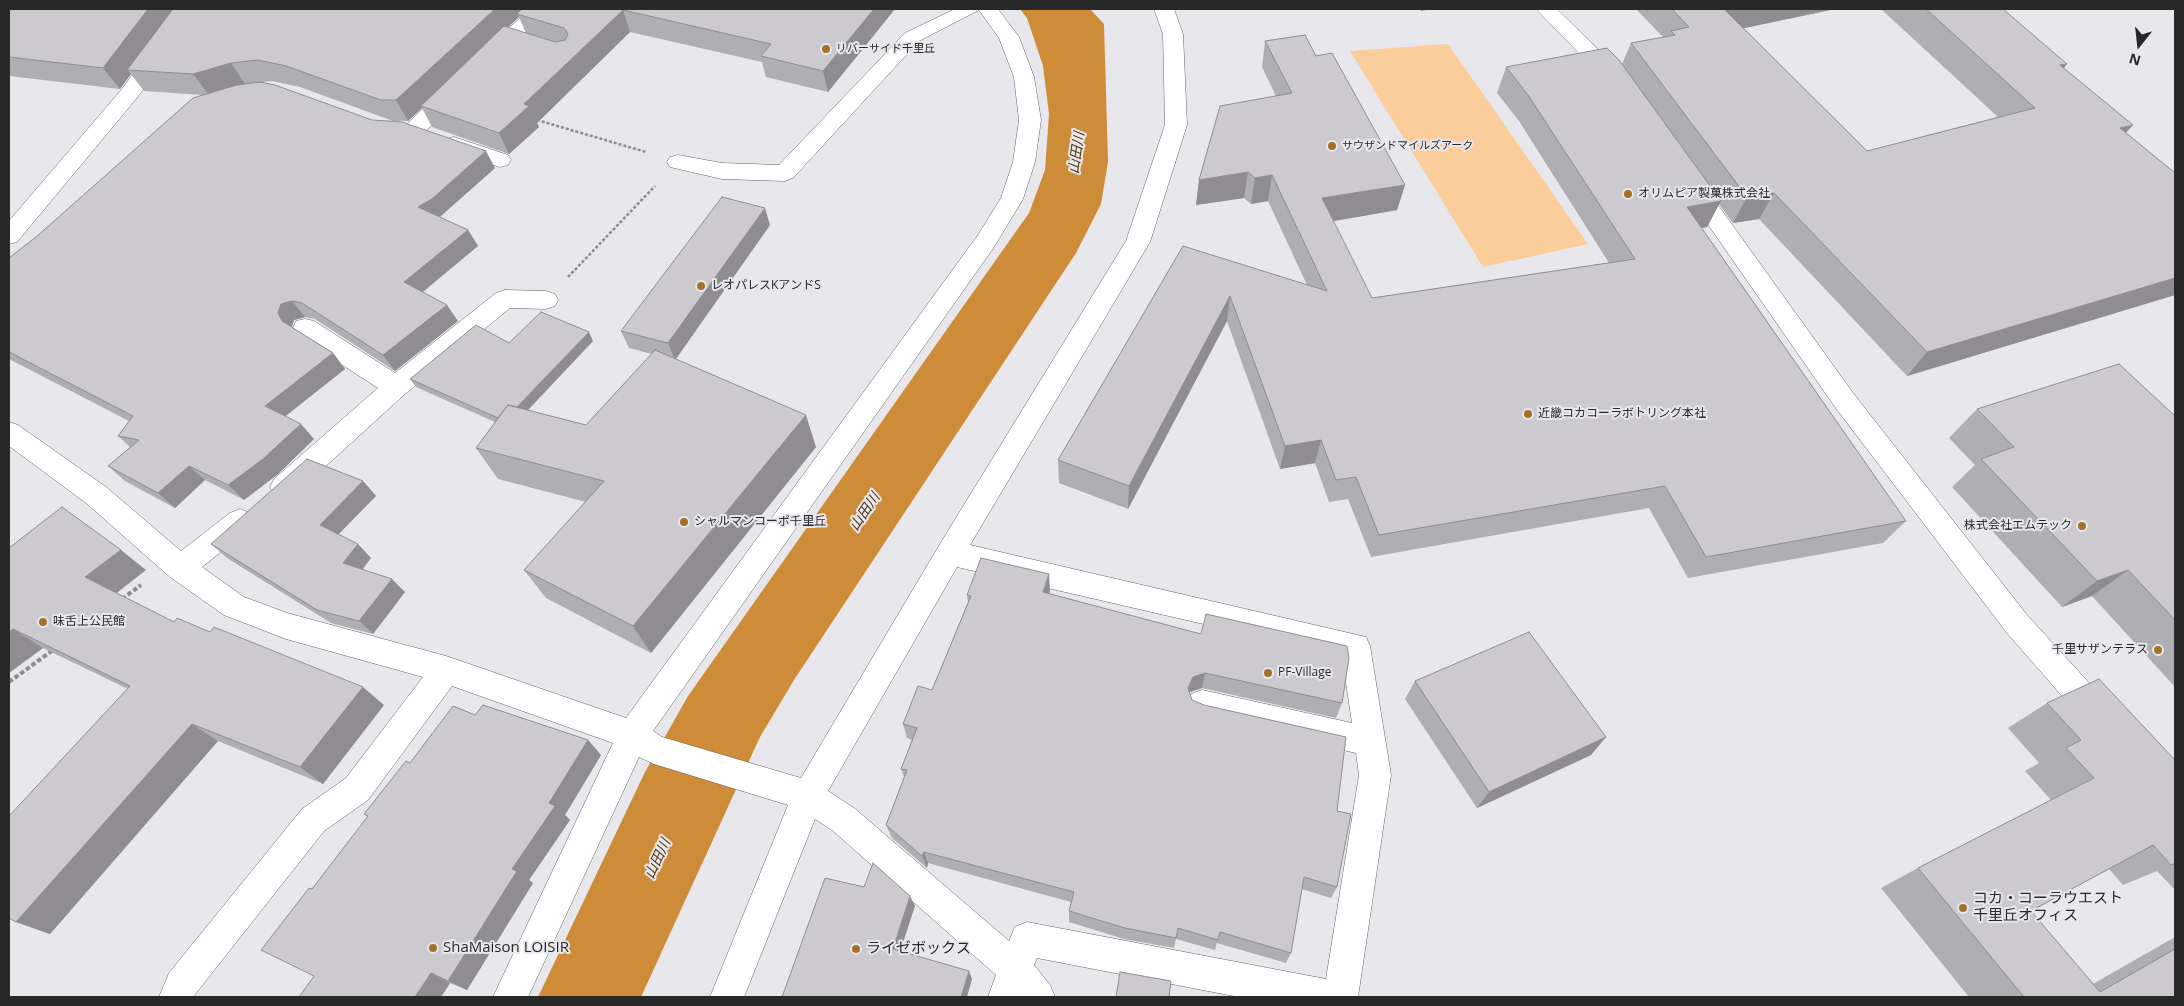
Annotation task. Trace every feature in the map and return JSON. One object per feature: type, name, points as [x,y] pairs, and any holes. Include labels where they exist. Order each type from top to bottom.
[{"type":"street","points":[[9,236],[129,94],[191,9]]},
{"type":"street","points":[[414,130],[541,9]]},
{"type":"street","points":[[678,162],[722,171],[784,173],[912,37],[970,9]]},
{"type":"street","points":[[510,997],[622,759],[643,742],[980,250],[1012,199],[1024,162],[1030,120],[1024,77],[1009,38],[988,9]]},
{"type":"street","points":[[727,997],[808,796],[950,553],[1138,242],[1176,125],[1173,34],[1164,9]]},
{"type":"street","points":[[1546,9],[1617,80],[1628,96]]},
{"type":"street","points":[[390,130],[414,130],[500,160]]},
{"type":"street","points":[[1681,170],[1844,400],[2016,624],[2116,734]]},
{"type":"street","points":[[177,564],[289,483],[396,386],[505,299],[546,300]]},
{"type":"street","points":[[305,328],[396,386]]},
{"type":"street","points":[[9,432],[96,494],[177,564],[234,606],[286,626],[446,670],[643,742],[808,796],[843,819],[1010,984],[1038,997]]},
{"type":"street","points":[[950,553],[1355,646],[1375,776],[1341,997]]},
{"type":"street","points":[[176,997],[181,985],[313,820],[357,789],[446,670]]},
{"type":"street","points":[[1202,704],[1370,742]]},
{"type":"street","points":[[1010,984],[1027,939],[1328,997]]},
{"type":"path","points":[[535,119],[678,162],[546,300]]},
{"type":"path","points":[[119,601],[177,564]]},
{"type":"path","points":[[9,682],[56,648]]},
{"type":"shaded area","points":[[1448,44],[1588,244],[1483,267],[1350,51]]},
{"type":"water","name":"山田川","points":[[1020,9],[1090,9],[1104,24],[1108,162],[1101,204],[1076,253],[794,680],[760,737],[641,997],[538,997],[645,772],[688,696],[1029,213],[1045,170],[1049,114],[1043,66],[1027,18]]},
{"type":"building","points":[[9,9],[148,9],[103,68],[9,57]]},
{"type":"building","points":[[173,9],[495,9],[396,100],[381,100],[286,66],[258,60],[231,63],[193,74],[127,70]]},
{"type":"building","points":[[522,9],[874,9],[823,71],[761,56],[771,44],[623,10],[524,104],[529,106],[499,133],[421,106],[504,26],[555,42],[565,40],[568,34],[564,28],[517,14]]},
{"type":"building","points":[[1672,9],[1724,9],[1867,151],[2035,108],[1926,9],[2003,9],[2067,64],[2060,65],[2133,125],[2120,128],[2175,173],[2175,278],[1927,352],[1774,193],[1747,197],[1631,43],[1675,35],[1671,31],[1689,27]]},
{"type":"building","points":[[1305,35],[1316,56],[1332,53],[1405,185],[1322,198],[1372,298],[1635,259],[1528,95],[1506,67],[1607,48],[1619,60],[1721,201],[1687,207],[1906,521],[1706,557],[1665,486],[1379,535],[1356,477],[1336,480],[1321,440],[1285,446],[1230,296],[1129,486],[1058,460],[1183,246],[1327,291],[1272,175],[1255,178],[1248,172],[1199,180],[1220,106],[1292,93],[1265,41]]},
{"type":"building","points":[[260,82],[275,85],[372,120],[402,122],[486,151],[433,198],[418,207],[468,230],[404,282],[447,305],[383,355],[302,303],[292,301],[281,304],[278,313],[282,321],[333,353],[265,406],[301,424],[263,459],[228,485],[189,466],[158,493],[108,466],[139,440],[118,436],[133,416],[9,352],[9,258],[36,237],[193,98],[237,85]]},
{"type":"building","points":[[722,197],[765,208],[668,343],[621,331]]},
{"type":"building","points":[[541,312],[589,332],[517,407],[508,405],[498,418],[410,379],[476,325],[509,343]]},
{"type":"building","points":[[655,350],[806,415],[633,626],[524,570],[604,481],[476,448],[508,405],[586,425]]},
{"type":"building","name":"株式会社エムテック","points":[[2119,364],[2175,416],[2175,620],[2128,570],[2097,581],[1981,459],[2014,447],[1977,409]]},
{"type":"building","points":[[307,459],[363,481],[320,525],[358,544],[343,563],[392,579],[359,621],[317,610],[211,544]]},
{"type":"building","points":[[62,507],[121,550],[85,577],[174,622],[177,618],[210,632],[214,627],[363,687],[300,767],[192,724],[16,922],[9,918],[9,816],[130,686],[13,629],[9,632],[9,548]]},
{"type":"building","points":[[981,558],[1049,574],[1043,592],[1201,634],[1206,614],[1347,646],[1349,658],[1342,703],[1205,673],[1193,677],[1188,688],[1192,700],[1204,705],[1346,737],[1337,811],[1351,814],[1337,887],[1304,877],[1291,953],[1220,932],[1218,940],[1178,928],[1176,938],[1125,928],[1069,911],[1074,892],[924,852],[922,856],[886,825],[907,770],[901,769],[917,728],[903,724],[918,686],[932,690],[971,596],[967,595]]},
{"type":"building","points":[[1529,632],[1606,737],[1489,792],[1415,681]]},
{"type":"building","points":[[2099,679],[2175,760],[2175,863],[2171,865],[2153,845],[2031,911],[2100,992],[2175,949],[2175,997],[2024,997],[1918,868],[2094,778],[2066,748],[2081,740],[2047,703]]},
{"type":"building","points":[[483,705],[588,740],[549,803],[555,806],[512,869],[517,871],[448,981],[431,973],[415,997],[299,997],[314,976],[261,950],[309,888],[312,889],[368,816],[364,814],[406,761],[410,763],[453,706],[475,715]]},
{"type":"building","points":[[873,863],[910,896],[893,949],[969,971],[961,997],[782,997],[825,878],[864,887]]},
{"type":"building","points":[[1120,972],[1171,981],[1169,997],[1116,997]]},
{"type":"place","name":"リバーサイド千里丘","points":[[826,49]]},
{"type":"place","name":"サウザンドマイルズアーク","points":[[1332,146]]},
{"type":"place","name":"オリムピア製菓株式会社","points":[[1628,194]]},
{"type":"place","name":"レオパレスKアンドS","points":[[701,286]]},
{"type":"place","name":"近畿コカコーラボトリング本社","points":[[1528,414]]},
{"type":"place","name":"シャルマンコーポ千里丘","points":[[684,522]]},
{"type":"place","name":"株式会社エムテック","points":[[2082,526]]},
{"type":"place","name":"味舌上公民館","points":[[43,622]]},
{"type":"place","name":"千里サザンテラス","points":[[2158,650]]},
{"type":"place","name":"PF-Village","points":[[1268,673]]},
{"type":"place","name":"コカ・コーラウエスト 千里丘オフィス","points":[[1963,908]]},
{"type":"place","name":"ShaMaison LOISIR","points":[[433,948]]},
{"type":"place","name":"ライゼボックス","points":[[856,949]]}]
